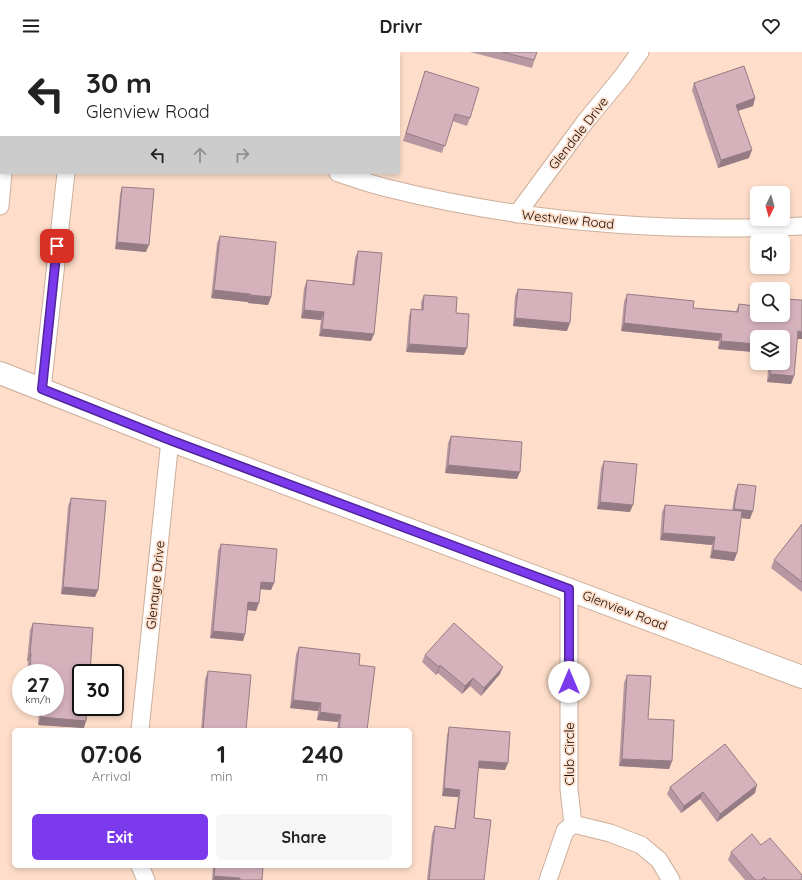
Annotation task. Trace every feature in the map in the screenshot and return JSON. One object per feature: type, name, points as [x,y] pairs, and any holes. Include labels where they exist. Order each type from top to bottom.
[{"type":"main road","name":"Glenview Road","points":[[0,373],[170,440],[802,677]]},
{"type":"street","name":"Glendale Drive","points":[[517,214],[585,122],[622,77],[640,52]]},
{"type":"street","points":[[0,206],[3,174]]},
{"type":"street","points":[[42,389],[66,174]]},
{"type":"street","name":"Westview Road","points":[[341,174],[386,188],[455,204],[570,221],[651,226],[752,228],[802,226]]},
{"type":"street","name":"Glenayre Drive","points":[[140,728],[170,440]]},
{"type":"street","name":"Club Circle","points":[[569,589],[568,789],[573,824]]},
{"type":"street","points":[[548,880],[565,831],[573,824],[610,833],[641,845],[659,860],[671,880]]},
{"type":"street","points":[[141,868],[146,880]]},
{"type":"building","points":[[502,52],[537,52],[534,60]]},
{"type":"building","points":[[744,66],[755,98],[736,105],[752,150],[721,160],[694,83]]},
{"type":"building","points":[[425,71],[479,88],[470,118],[455,114],[445,146],[406,133]]},
{"type":"building","points":[[122,187],[154,189],[149,245],[117,242]]},
{"type":"building","points":[[220,236],[276,242],[271,297],[214,290]]},
{"type":"building","points":[[358,251],[382,253],[374,334],[322,329],[324,312],[304,310],[307,280],[354,285]]},
{"type":"building","points":[[518,289],[572,293],[570,323],[515,318]]},
{"type":"building","points":[[627,294],[694,301],[693,308],[738,312],[739,304],[750,305],[750,322],[790,322],[790,299],[802,300],[802,332],[798,331],[794,376],[770,374],[770,370],[790,370],[790,330],[750,330],[750,343],[721,341],[722,334],[624,323]]},
{"type":"building","points":[[424,295],[457,297],[456,313],[469,314],[467,348],[409,344],[411,309],[423,310]]},
{"type":"building","points":[[451,436],[522,442],[520,472],[448,465]]},
{"type":"building","points":[[604,461],[637,464],[633,505],[600,502]]},
{"type":"building","points":[[738,484],[756,486],[753,511],[734,509]]},
{"type":"building","points":[[71,498],[106,501],[98,590],[63,587]]},
{"type":"building","points":[[665,505],[742,511],[737,553],[713,550],[715,537],[663,533]]},
{"type":"building","points":[[802,524],[802,582],[774,560]]},
{"type":"building","points":[[221,544],[277,549],[274,583],[261,582],[259,603],[248,602],[245,634],[213,631]]},
{"type":"building","points":[[33,623],[93,628],[91,664],[72,664],[72,716],[86,716],[86,721],[41,717],[64,716],[64,664],[30,664]]},
{"type":"building","points":[[454,623],[503,667],[484,688],[473,678],[465,686],[440,665],[439,667],[425,655]]},
{"type":"building","points":[[299,647],[360,654],[359,665],[375,667],[367,728],[339,728],[341,715],[320,712],[321,703],[293,700]]},
{"type":"building","points":[[208,671],[251,675],[246,728],[203,728]]},
{"type":"building","points":[[627,675],[651,676],[648,719],[674,720],[672,761],[622,759]]},
{"type":"building","points":[[449,727],[510,732],[508,763],[479,761],[474,818],[491,820],[484,880],[429,880],[435,826],[455,829],[460,790],[444,788]]},
{"type":"building","points":[[725,744],[757,785],[720,814],[703,792],[684,806],[670,787]]},
{"type":"building","points":[[752,834],[761,845],[770,838],[802,875],[802,880],[767,880],[764,877],[761,880],[755,880],[731,852]]},
{"type":"building","points":[[215,868],[263,868],[262,880],[240,880],[240,878],[214,876]]},
{"type":"route","points":[[57,246],[42,389],[170,440],[569,589],[569,682]]}]
